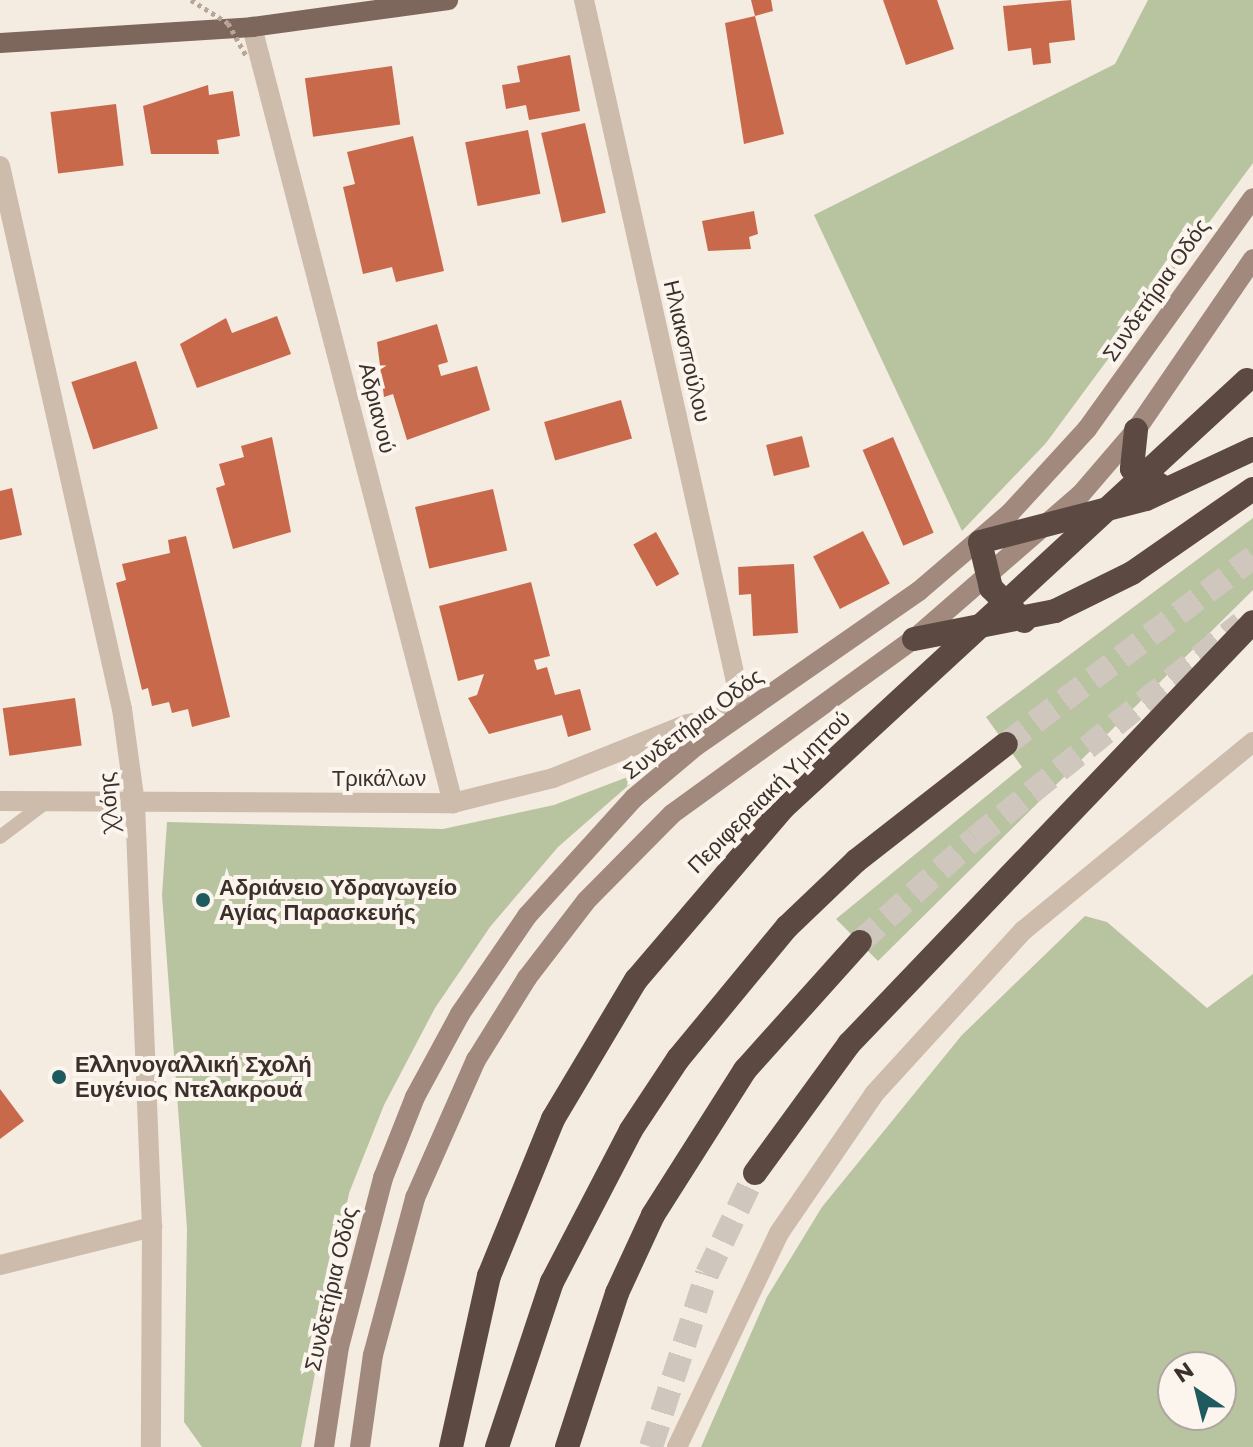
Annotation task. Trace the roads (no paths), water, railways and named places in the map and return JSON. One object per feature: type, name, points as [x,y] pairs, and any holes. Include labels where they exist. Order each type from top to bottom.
[{"type":"highway","name":"Περιφερειακή Υμηττού","points":[[451,1447],[489,1276],[553,1119],[636,980],[784,807],[1253,374]]},
{"type":"highway","points":[[1136,430],[1129,451],[1137,476],[1150,484],[1182,484]]},
{"type":"highway","points":[[1024,621],[988,580],[980,542],[1043,530],[1182,484],[1253,449]]},
{"type":"highway","points":[[914,639],[1024,621],[1132,573],[1253,489]]},
{"type":"highway","points":[[755,1173],[849,1044],[1253,622]]},
{"type":"highway","points":[[497,1447],[552,1282],[610,1167],[678,1059],[787,927],[929,800],[1006,744]]},
{"type":"highway","points":[[567,1447],[617,1293],[667,1190],[745,1070],[860,942]]},
{"type":"main road","points":[[0,43],[252,27],[448,0]]},
{"type":"main road","name":"Συνδετήρια Οδός","points":[[324,1447],[339,1347],[383,1178],[415,1097],[460,1014],[568,865],[634,798],[743,713],[980,542],[1087,429],[1253,198]]},
{"type":"main road","points":[[360,1447],[373,1355],[415,1198],[476,1060],[527,978],[622,859],[672,814],[914,639],[988,580],[1043,530],[1136,430],[1253,259]]},
{"type":"street","name":"Ηλιακοπούλου","points":[[584,0],[743,713]]},
{"type":"street","name":"Αδριανού","points":[[252,27],[453,803]]},
{"type":"street","name":"Χλόης","points":[[0,166],[122,709],[135,804],[152,1227],[151,1447]]},
{"type":"street","name":"Τρικάλων","points":[[0,801],[135,804],[453,803],[553,778],[688,724],[743,713]]},
{"type":"street","points":[[677,1447],[779,1233],[874,1094],[1024,930],[1253,742]]},
{"type":"street","points":[[0,1265],[152,1227]]},
{"type":"lane","points":[[0,837],[45,803]]},
{"type":"tunnel","points":[[1006,744],[1253,557]]},
{"type":"tunnel","points":[[860,942],[975,838],[1241,623]]},
{"type":"tunnel","points":[[651,1447],[707,1274],[755,1173]]},
{"type":"place","name":"Αδριάνειο Υδραγωγείο Αγίας Παρασκευής","points":[[203,900]]},
{"type":"place","name":"Ελληνογαλλική Σχολή Ευγένιος Ντελακρουά","points":[[59,1077]]}]
